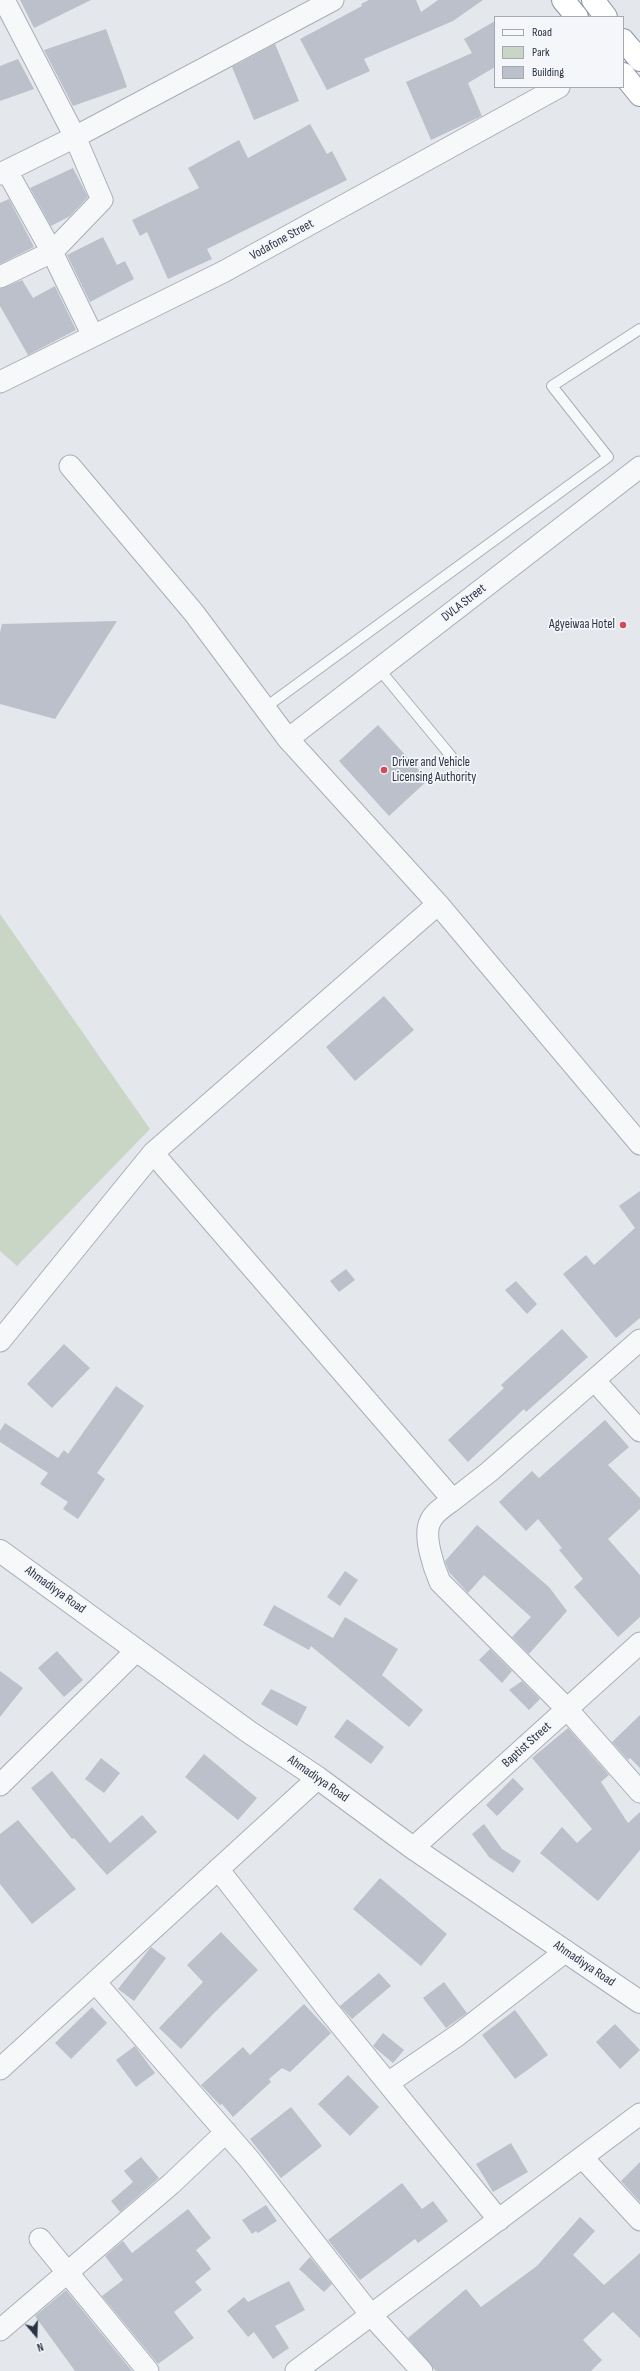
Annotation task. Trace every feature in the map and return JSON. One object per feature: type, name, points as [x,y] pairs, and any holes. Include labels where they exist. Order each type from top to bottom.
[{"type":"highway","points":[[563,0],[576,16]]},
{"type":"highway","points":[[593,0],[605,16]]},
{"type":"highway","points":[[624,41],[640,60]]},
{"type":"highway","points":[[624,75],[640,95]]},
{"type":"street","points":[[0,277],[52,252],[102,200],[75,137],[4,0]]},
{"type":"street","points":[[93,336],[52,252],[3,172],[75,137],[333,0]]},
{"type":"street","name":"Vodafone Street","points":[[0,382],[223,272],[557,88]]},
{"type":"street","points":[[70,466],[194,613],[266,707],[288,739],[438,904],[640,1144]]},
{"type":"street","name":"DVLA Street","points":[[288,739],[640,467]]},
{"type":"street","points":[[0,1341],[153,1153],[438,904]]},
{"type":"street","points":[[153,1153],[453,1500]]},
{"type":"street","points":[[640,1340],[489,1472],[436,1514],[429,1523],[431,1560],[440,1582],[567,1709],[640,1792]]},
{"type":"street","points":[[594,1380],[640,1431]]},
{"type":"street","name":"Ahmadiyya Road","points":[[0,1551],[249,1732],[318,1778],[413,1848],[640,2002]]},
{"type":"street","name":"Baptist Street","points":[[413,1848],[640,1643]]},
{"type":"street","points":[[0,1785],[137,1650]]},
{"type":"street","points":[[0,2069],[318,1778]]},
{"type":"street","points":[[218,1869],[499,2220]]},
{"type":"street","points":[[388,2083],[458,2035],[566,1951]]},
{"type":"street","points":[[95,1982],[226,2132],[371,2315],[422,2371]]},
{"type":"street","points":[[299,2370],[640,2114]]},
{"type":"street","points":[[0,2330],[67,2271],[171,2184],[226,2132]]},
{"type":"street","points":[[582,2157],[640,2220]]},
{"type":"street","points":[[40,2238],[148,2371]]},
{"type":"lane","points":[[266,707],[608,458],[552,386],[640,328]]},
{"type":"lane","points":[[378,669],[451,756]]},
{"type":"green space","points":[[0,914],[150,1129],[17,1266],[0,1251]]},
{"type":"building","points":[[20,0],[91,0],[34,28]]},
{"type":"building","points":[[369,0],[416,0],[421,12],[438,0],[483,0],[453,21],[364,59],[370,71],[327,90],[300,39],[362,6],[361,4]]},
{"type":"building","points":[[494,22],[494,68],[468,83],[482,116],[431,140],[406,82],[472,53],[464,39]]},
{"type":"building","points":[[106,29],[127,87],[73,106],[44,50]]},
{"type":"building","points":[[275,44],[299,101],[254,120],[232,67]]},
{"type":"building","points":[[18,59],[34,89],[0,101],[0,66]]},
{"type":"building","points":[[310,124],[327,154],[332,151],[347,180],[207,249],[212,259],[168,279],[147,232],[140,236],[132,220],[199,188],[188,168],[239,140],[248,158]]},
{"type":"building","points":[[73,168],[88,197],[70,216],[51,226],[30,188]]},
{"type":"building","points":[[9,199],[34,247],[0,264],[0,203]]},
{"type":"building","points":[[103,237],[117,265],[125,261],[134,279],[90,302],[67,255]]},
{"type":"building","points":[[22,280],[33,298],[55,286],[76,330],[28,355],[0,306],[0,289]]},
{"type":"building","points":[[117,621],[55,719],[0,704],[0,632],[2,624]]},
{"type":"building","name":"Driver and Vehicle Licensing Authority","points":[[378,725],[428,780],[389,816],[339,761]]},
{"type":"building","points":[[384,996],[414,1030],[355,1081],[326,1047]]},
{"type":"building","points":[[640,1191],[640,1318],[616,1338],[563,1274],[586,1255],[594,1265],[635,1228],[619,1206]]},
{"type":"building","points":[[346,1269],[355,1280],[339,1292],[330,1281]]},
{"type":"building","points":[[516,1281],[537,1304],[527,1314],[505,1290]]},
{"type":"building","points":[[562,1329],[588,1357],[526,1412],[524,1409],[468,1462],[448,1440],[504,1388],[501,1385]]},
{"type":"building","points":[[64,1344],[90,1368],[52,1408],[27,1384]]},
{"type":"building","points":[[116,1386],[144,1406],[97,1473],[105,1479],[78,1519],[63,1509],[68,1502],[40,1484],[48,1473],[0,1442],[0,1431],[5,1423],[58,1458],[64,1450],[68,1454]]},
{"type":"building","points":[[605,1420],[629,1447],[608,1465],[640,1498],[640,1509],[608,1539],[640,1575],[640,1617],[618,1637],[574,1587],[583,1579],[559,1550],[562,1548],[538,1519],[526,1531],[499,1502],[532,1471],[539,1478]]},
{"type":"building","points":[[477,1525],[549,1587],[567,1611],[529,1654],[512,1637],[531,1617],[484,1575],[468,1593],[449,1572],[445,1561]]},
{"type":"building","points":[[345,1571],[358,1580],[340,1606],[327,1597]]},
{"type":"building","points":[[274,1605],[333,1638],[345,1617],[398,1649],[382,1675],[423,1710],[409,1727],[311,1646],[309,1650],[263,1625]]},
{"type":"building","points":[[490,1649],[512,1671],[502,1683],[479,1660]]},
{"type":"building","points":[[57,1651],[83,1680],[64,1697],[38,1668]]},
{"type":"building","points":[[0,1671],[23,1688],[0,1717]]},
{"type":"building","points":[[522,1681],[540,1699],[529,1710],[509,1690]]},
{"type":"building","points":[[271,1689],[307,1707],[297,1726],[261,1704]]},
{"type":"building","points":[[640,1715],[640,1768],[630,1758],[628,1760],[612,1742]]},
{"type":"building","points":[[347,1719],[384,1747],[371,1764],[334,1737]]},
{"type":"building","points":[[568,1728],[609,1775],[601,1782],[628,1823],[640,1812],[640,1850],[598,1901],[540,1853],[562,1827],[577,1843],[592,1829],[532,1758]]},
{"type":"building","points":[[204,1754],[257,1798],[238,1820],[185,1777]]},
{"type":"building","points":[[101,1758],[120,1773],[104,1793],[85,1779]]},
{"type":"building","points":[[52,1771],[110,1843],[142,1815],[157,1832],[107,1875],[74,1838],[72,1839],[31,1788]]},
{"type":"building","points":[[513,1778],[524,1789],[497,1816],[486,1805]]},
{"type":"building","points":[[18,1820],[76,1889],[32,1924],[0,1884],[0,1834]]},
{"type":"building","points":[[484,1824],[502,1849],[521,1861],[513,1873],[489,1857],[472,1834]]},
{"type":"building","points":[[380,1878],[447,1934],[421,1966],[353,1909]]},
{"type":"building","points":[[221,1932],[258,1970],[213,2014],[181,2049],[159,2028],[203,1982],[187,1965]]},
{"type":"building","points":[[151,1947],[166,1958],[134,2001],[118,1989]]},
{"type":"building","points":[[379,1973],[391,1986],[352,2019],[340,2006]]},
{"type":"building","points":[[444,1982],[467,2013],[446,2028],[423,1998]]},
{"type":"building","points":[[304,2004],[331,2033],[290,2072],[282,2068],[269,2079],[271,2082],[233,2117],[222,2104],[220,2105],[201,2085],[243,2047],[250,2055]]},
{"type":"building","points":[[92,2007],[107,2023],[71,2059],[55,2043]]},
{"type":"building","points":[[515,2010],[548,2055],[515,2079],[482,2035]]},
{"type":"building","points":[[615,2024],[640,2050],[620,2069],[596,2042]]},
{"type":"building","points":[[383,2033],[404,2050],[393,2063],[373,2046]]},
{"type":"building","points":[[135,2046],[155,2073],[136,2087],[116,2060]]},
{"type":"building","points":[[348,2075],[379,2107],[350,2136],[318,2104]]},
{"type":"building","points":[[291,2107],[322,2146],[281,2178],[250,2139]]},
{"type":"building","points":[[511,2143],[528,2172],[493,2192],[476,2164]]},
{"type":"building","points":[[141,2157],[159,2178],[120,2212],[111,2201],[133,2182],[124,2171]]},
{"type":"building","points":[[640,2162],[640,2202],[621,2181]]},
{"type":"building","points":[[402,2183],[422,2209],[433,2201],[448,2221],[418,2243],[415,2239],[360,2280],[328,2240]]},
{"type":"building","points":[[266,2205],[277,2221],[258,2233],[256,2231],[252,2234],[242,2220]]},
{"type":"building","points":[[188,2209],[211,2238],[196,2250],[211,2269],[195,2282],[202,2290],[174,2312],[194,2338],[158,2364],[102,2296],[123,2280],[105,2256],[123,2241],[132,2253]]},
{"type":"building","points":[[580,2217],[595,2231],[573,2255],[604,2285],[640,2253],[640,2338],[613,2312],[583,2340],[602,2360],[591,2371],[436,2371],[408,2338],[466,2289],[481,2307],[537,2266]]},
{"type":"building","points":[[310,2257],[332,2284],[324,2292],[299,2269]]},
{"type":"building","points":[[289,2281],[305,2310],[275,2326],[289,2348],[273,2359],[254,2332],[248,2337],[227,2311],[244,2297],[248,2302]]},
{"type":"building","points":[[66,2290],[132,2371],[75,2371],[35,2316]]},
{"type":"place","name":"Agyeiwaa Hotel","points":[[623,625]]},
{"type":"place","name":"Driver and Vehicle Licensing Authority","points":[[384,770]]}]
